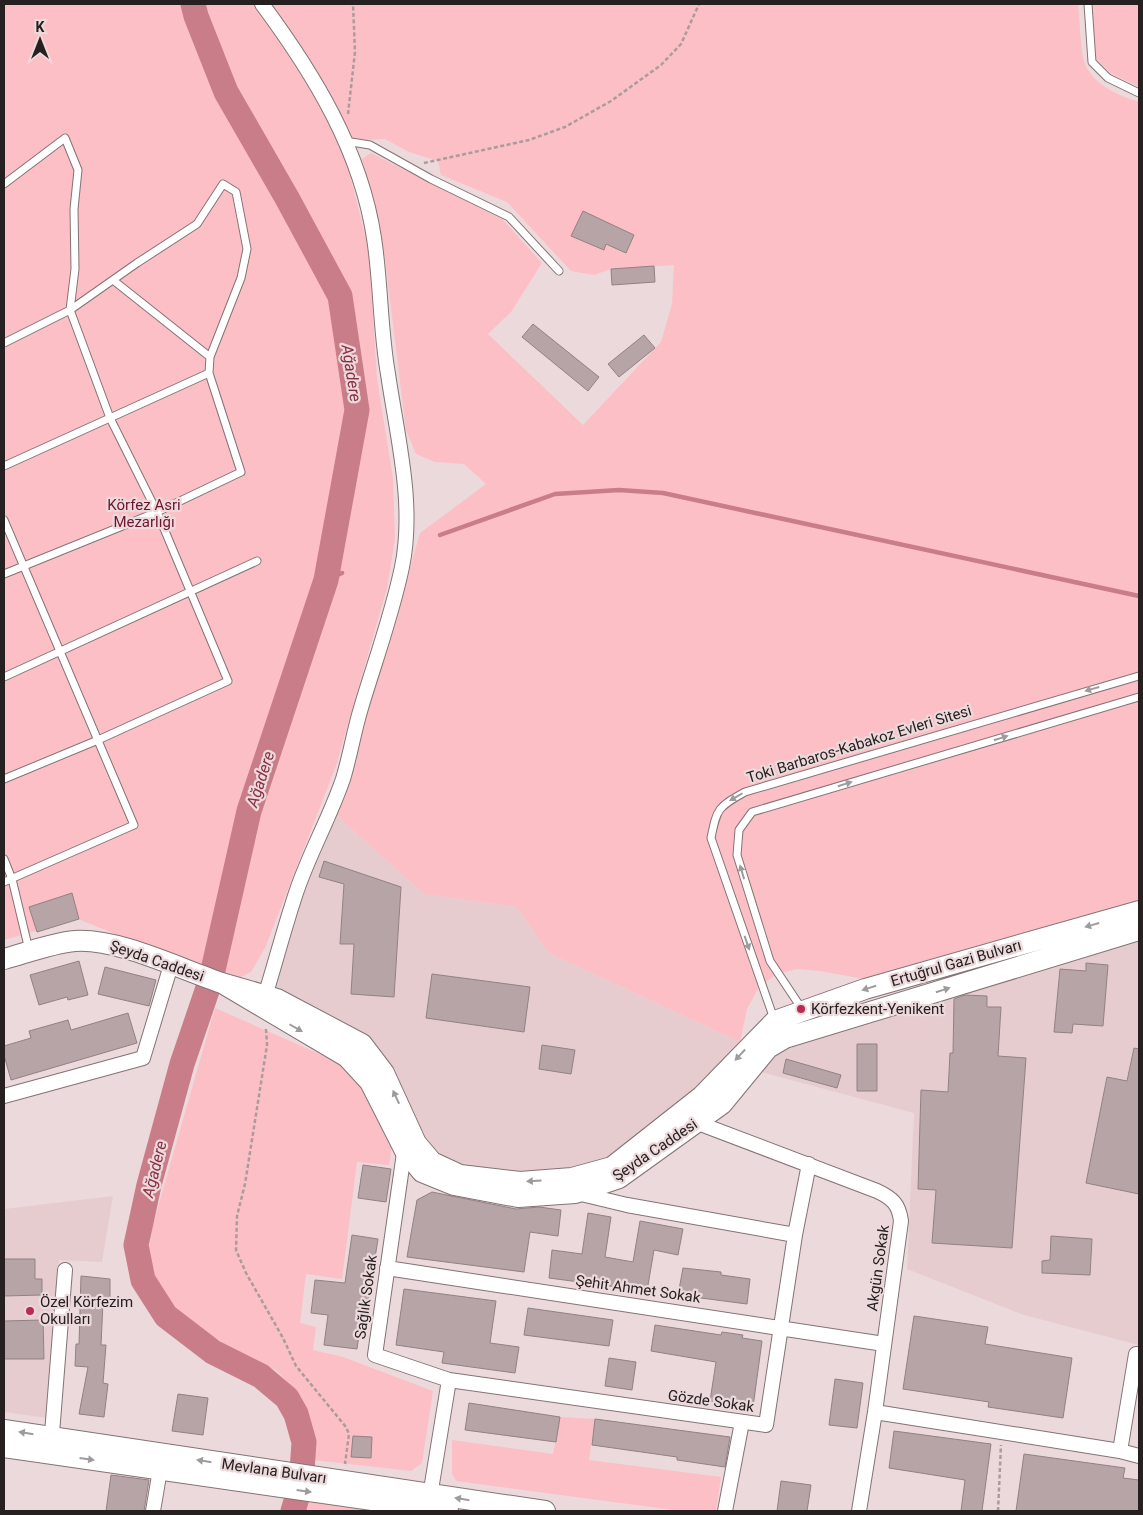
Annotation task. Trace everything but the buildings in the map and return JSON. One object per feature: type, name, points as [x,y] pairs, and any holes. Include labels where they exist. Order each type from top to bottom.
[{"type":"main road","name":"Ertuğrul Gazi Bulvarı","points":[[775,1021],[865,989],[1139,912]]},
{"type":"main road","name":"Ertuğrul Gazi Bulvarı","points":[[813,1031],[1139,930]]},
{"type":"main road","name":"Şeyda Caddesi","points":[[4,959],[72,941],[96,942],[118,946],[222,983],[266,1006],[347,1057],[370,1082],[404,1151],[422,1172],[454,1185],[518,1197],[619,1178],[722,1104],[768,1048],[785,1038],[813,1031]]},
{"type":"main road","name":"Şeyda Caddesi","points":[[266,1006],[276,999],[362,1044],[384,1073],[416,1143],[432,1162],[460,1175],[520,1182],[574,1185],[612,1167],[678,1116],[702,1096],[775,1021]]},
{"type":"main road","name":"Mevlana Bulvarı","points":[[4,1430],[51,1446],[160,1470],[268,1479]]},
{"type":"main road","name":"Mevlana Bulvarı","points":[[4,1447],[51,1446],[429,1501],[545,1511]]},
{"type":"main road","name":"Mevlana Bulvarı","points":[[429,1501],[448,1511]]},
{"type":"street","points":[[262,4],[304,61],[345,141],[364,192],[374,236],[380,283],[385,356],[400,451],[405,505],[403,565],[393,604],[343,777],[297,889],[266,1006]]},
{"type":"street","points":[[4,1096],[144,1058],[171,966]]},
{"type":"street","name":"Akgün Sokak","points":[[678,1116],[877,1191],[893,1200],[900,1210],[901,1221],[875,1412],[859,1511]]},
{"type":"street","name":"Sağlık Sokak","points":[[408,1126],[374,1355],[449,1380]]},
{"type":"street","name":"Gözde Sokak","points":[[449,1380],[766,1425],[795,1235],[809,1164]]},
{"type":"street","points":[[574,1185],[627,1204],[795,1235]]},
{"type":"street","name":"Şehit Ahmet Sokak","points":[[387,1268],[781,1326],[884,1344]]},
{"type":"street","points":[[51,1446],[65,1270]]},
{"type":"street","points":[[1120,1451],[1136,1354],[1139,1354]]},
{"type":"street","points":[[429,1501],[449,1380]]},
{"type":"street","points":[[875,1412],[1002,1431],[1120,1451],[1139,1456]]},
{"type":"street","points":[[725,1511],[742,1422]]},
{"type":"street","points":[[153,1511],[160,1470]]},
{"type":"lane","points":[[1088,4],[1092,62],[1108,78],[1139,93]]},
{"type":"lane","points":[[4,184],[66,138],[78,170],[74,209],[75,269],[70,310],[110,418],[157,512],[228,681],[98,740],[4,779]]},
{"type":"lane","points":[[345,141],[370,144],[408,166],[509,217],[559,271]]},
{"type":"lane","points":[[4,343],[70,310],[197,224],[223,184],[236,192],[247,249],[240,278],[210,357],[209,373],[241,472],[157,512],[4,574]]},
{"type":"lane","points":[[113,280],[210,357]]},
{"type":"lane","points":[[4,466],[209,373]]},
{"type":"lane","points":[[4,520],[134,825],[4,882]]},
{"type":"lane","points":[[4,677],[257,560]]},
{"type":"lane","name":"Toki Barbaros-Kabakoz Evleri Sitesi","points":[[775,1021],[711,838],[714,819],[721,806],[745,792],[1139,676]]},
{"type":"lane","points":[[804,1011],[770,961],[737,855],[739,830],[752,812],[1139,697]]},
{"type":"lane","points":[[4,860],[12,879],[30,952]]},
{"type":"path","points":[[345,141],[355,52],[353,4]]},
{"type":"path","points":[[408,166],[459,157],[512,144],[565,127],[611,101],[661,65],[681,44],[700,4]]},
{"type":"path","points":[[266,1006],[267,1045],[245,1184],[236,1216],[236,1250],[296,1366],[349,1434],[342,1488]]},
{"type":"path","points":[[998,1511],[1002,1431]]},
{"type":"shaded area","points":[[335,814],[424,894],[517,907],[549,953],[740,1042],[697,1089],[610,1160],[580,1169],[520,1175],[456,1167],[435,1156],[405,1103],[274,992],[297,911]]},
{"type":"shaded area","points":[[1139,937],[1139,1345],[1024,1315],[907,1269],[914,1113],[757,1071],[778,1050]]},
{"type":"shaded area","name":"Özel Körfezim Okulları","points":[[113,1196],[102,1262],[59,1260],[48,1418],[4,1412],[4,1209]]},
{"type":"green space","name":"Körfez Asri Mezarlığı","points":[[4,4],[1078,4],[1082,54],[1090,73],[1102,85],[1124,97],[1139,102],[1139,901],[1002,942],[864,979],[797,969],[777,974],[759,987],[747,1009],[740,1042],[549,953],[517,907],[424,894],[335,814],[351,769],[420,533],[486,484],[464,464],[435,462],[416,454],[406,430],[384,251],[362,159],[371,153],[502,219],[542,263],[511,312],[488,334],[583,425],[661,342],[672,304],[674,265],[611,269],[594,275],[571,271],[507,202],[441,175],[438,161],[409,152],[385,139],[345,141],[331,150],[340,145],[346,159],[369,251],[377,379],[393,479],[395,539],[387,588],[336,766],[265,948],[251,972],[232,981],[78,919],[4,940]]},
{"type":"green space","points":[[1091,4],[1139,4],[1139,87],[1112,74],[1096,59]]},
{"type":"green space","points":[[215,1008],[347,1066],[362,1082],[393,1138],[389,1165],[357,1162],[342,1279],[306,1274],[300,1323],[316,1327],[313,1350],[343,1357],[433,1391],[422,1463],[411,1471],[313,1460],[301,1397],[276,1370],[240,1354],[183,1317],[158,1288],[148,1260],[152,1228]]},
{"type":"green space","points":[[560,1417],[595,1419],[589,1460],[721,1477],[716,1511],[681,1511],[456,1481],[452,1474],[452,1440],[553,1454]]},
{"type":"green space","points":[[311,1498],[403,1511],[306,1511]]},
{"type":"waterway","name":"Ağadere","points":[[193,4],[226,92],[287,198],[340,296],[357,410],[326,580],[249,811],[211,979],[182,1064],[149,1185],[136,1245],[143,1280],[166,1316],[213,1352],[261,1376],[287,1398],[296,1414],[304,1442],[301,1485],[293,1511]]},
{"type":"waterway","points":[[440,535],[555,494],[619,490],[663,493],[1139,596]]},
{"type":"waterway","points":[[326,580],[342,573]]},
{"type":"place","name":"Körfezkent-Yenikent","points":[[801,1009]]},
{"type":"place","name":"Özel Körfezim Okulları","points":[[30,1311]]}]
